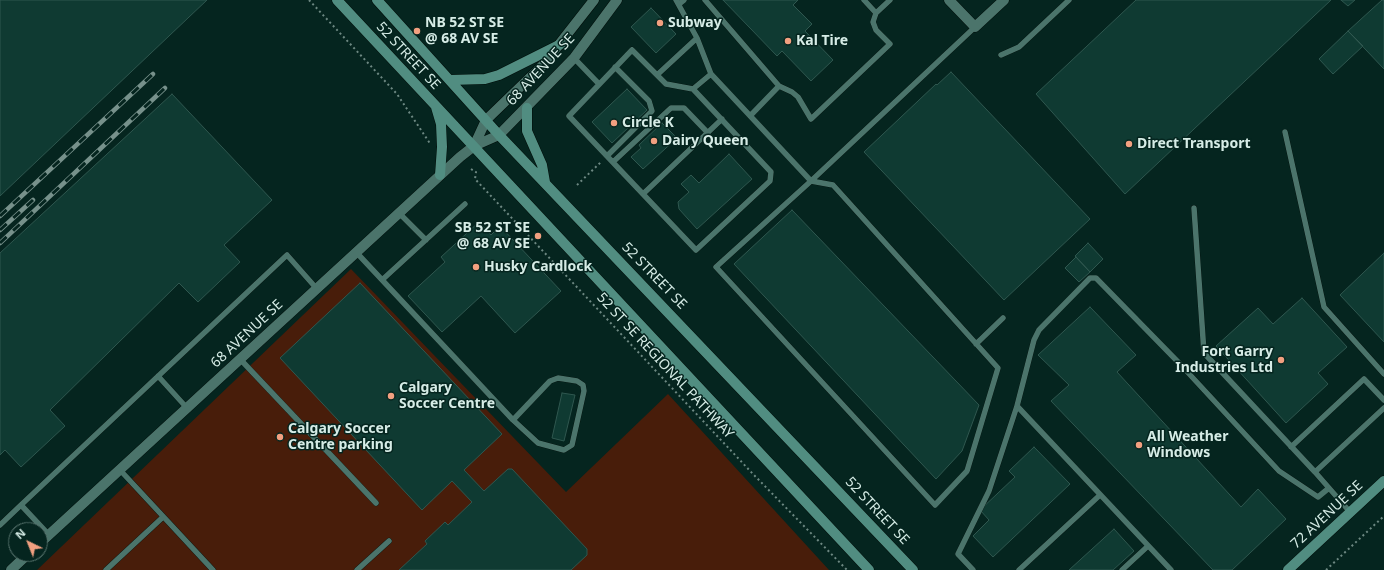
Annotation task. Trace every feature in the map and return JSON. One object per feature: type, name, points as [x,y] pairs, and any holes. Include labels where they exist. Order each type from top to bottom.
[{"type":"main road","name":"52 STREET SE","points":[[337,0],[869,570]]},
{"type":"main road","name":"52 STREET SE","points":[[377,0],[499,135],[913,570]]},
{"type":"main road","points":[[450,80],[485,79],[499,75],[561,44]]},
{"type":"main road","points":[[435,105],[441,124],[442,147],[440,175]]},
{"type":"main road","points":[[527,108],[527,131],[542,165],[545,182]]},
{"type":"main road","name":"72 AVENUE SE","points":[[1288,570],[1384,481]]},
{"type":"street","name":"68 AVENUE SE","points":[[474,146],[486,120],[543,65],[594,0]]},
{"type":"street","name":"68 AVENUE SE","points":[[49,535],[440,175],[474,146],[499,135],[527,108],[574,58],[617,0]]},
{"type":"street","points":[[949,0],[975,27],[1004,0]]},
{"type":"street","points":[[11,570],[20,562]]},
{"type":"lane","points":[[705,0],[779,86],[798,97],[811,119],[890,44],[876,30],[873,22],[876,13],[890,0]]},
{"type":"lane","points":[[864,0],[876,13]]},
{"type":"lane","points":[[1001,55],[1019,47],[1069,0]]},
{"type":"lane","points":[[680,1],[711,74],[811,181],[833,185],[998,368],[967,471],[935,505],[716,267],[811,181],[975,27]]},
{"type":"lane","points":[[657,75],[697,38]]},
{"type":"lane","points":[[632,50],[657,75],[666,84],[693,89],[771,172],[770,181],[696,250],[569,116],[632,50]]},
{"type":"lane","points":[[574,58],[599,84]]},
{"type":"lane","points":[[607,156],[652,111],[649,101],[615,67]]},
{"type":"lane","points":[[693,89],[711,74]]},
{"type":"lane","points":[[750,116],[779,86]]},
{"type":"lane","points":[[613,162],[671,108],[684,108],[708,133]]},
{"type":"lane","points":[[643,194],[722,119]]},
{"type":"lane","points":[[1285,132],[1324,307],[1384,374]]},
{"type":"lane","points":[[382,280],[465,204]]},
{"type":"lane","points":[[1194,208],[1204,353],[1315,472],[1350,512]]},
{"type":"lane","points":[[399,213],[426,240]]},
{"type":"lane","points":[[356,252],[513,420],[538,443],[557,448],[569,448],[572,445],[584,391],[582,385],[577,381],[558,378],[550,381],[513,420]]},
{"type":"lane","points":[[0,525],[287,255],[317,289]]},
{"type":"lane","points":[[973,570],[958,554],[989,491],[1017,406],[1034,340],[1039,330],[1090,278],[1096,278],[1180,364],[1279,471],[1318,497],[1329,488]]},
{"type":"lane","points":[[976,344],[1003,318]]},
{"type":"lane","points":[[240,359],[376,503]]},
{"type":"lane","points":[[158,376],[187,408]]},
{"type":"lane","points":[[1291,447],[1364,379],[1384,400]]},
{"type":"lane","points":[[1017,406],[1171,570]]},
{"type":"lane","points":[[1315,472],[1384,408]]},
{"type":"lane","points":[[120,470],[213,570]]},
{"type":"lane","points":[[1019,570],[1100,495]]},
{"type":"lane","points":[[21,505],[49,535]]},
{"type":"lane","points":[[106,570],[163,517]]},
{"type":"lane","points":[[357,570],[389,541]]},
{"type":"lane","points":[[1122,570],[1148,546]]},
{"type":"path","points":[[308,0],[397,94],[433,147]]},
{"type":"path","points":[[578,185],[607,156]]},
{"type":"path","name":"52 ST SE REGIONAL PATHWAY","points":[[471,169],[476,172],[475,179],[480,185],[758,480],[847,570]]},
{"type":"path","points":[[1326,570],[1384,516]]},
{"type":"shaded area","points":[[351,269],[566,492],[668,394],[829,570],[37,570],[45,562],[48,562],[48,559]]},
{"type":"building","points":[[0,0],[207,0],[0,196]]},
{"type":"building","name":"Kal Tire","points":[[723,0],[798,0],[793,5],[812,24],[805,31],[833,60],[811,81],[782,51],[777,56]]},
{"type":"building","name":"Direct Transport","points":[[1136,0],[1331,0],[1125,194],[1036,94]]},
{"type":"building","points":[[1341,0],[1355,0],[1348,6]]},
{"type":"building","points":[[1382,0],[1384,0],[1384,69],[1348,31]]},
{"type":"building","points":[[651,8],[676,34],[656,53],[631,27]]},
{"type":"building","points":[[1348,31],[1363,46],[1333,74],[1319,59]]},
{"type":"building","points":[[951,72],[1090,219],[1004,300],[864,152],[936,84],[937,85]]},
{"type":"building","points":[[627,89],[647,110],[612,143],[592,122]]},
{"type":"building","points":[[172,94],[272,200],[224,245],[240,262],[198,302],[179,283],[50,410],[65,426],[21,467],[5,450],[0,455],[0,253]]},
{"type":"building","points":[[662,123],[677,138],[643,169],[631,157],[641,148],[639,145]]},
{"type":"building","points":[[729,154],[752,179],[697,229],[679,209],[678,202],[689,192],[681,184],[691,175],[699,183]]},
{"type":"building","points":[[792,210],[979,405],[962,451],[936,479],[734,264]]},
{"type":"building","points":[[479,222],[491,235],[500,226],[561,291],[515,333],[481,296],[442,332],[408,296],[445,262],[441,257]]},
{"type":"building","points":[[1088,243],[1103,259],[1090,272],[1075,256]]},
{"type":"building","points":[[1384,253],[1384,342],[1340,295]]},
{"type":"building","points":[[1076,257],[1090,272],[1079,282],[1065,268]]},
{"type":"building","name":"Calgary Soccer Centre","points":[[360,283],[502,434],[464,470],[484,491],[508,469],[512,469],[587,549],[587,555],[571,570],[399,570],[427,544],[425,541],[445,522],[448,525],[472,502],[452,481],[422,510],[280,358]]},
{"type":"building","name":"Fort Garry Industries Ltd","points":[[1302,298],[1347,347],[1318,373],[1328,384],[1286,423],[1216,346],[1258,308],[1273,324]]},
{"type":"building","name":"All Weather Windows","points":[[1090,307],[1136,355],[1117,372],[1241,507],[1258,489],[1286,519],[1232,570],[1213,570],[1051,401],[1069,385],[1038,355]]},
{"type":"building","points":[[562,393],[575,395],[564,441],[552,438]]},
{"type":"building","points":[[1034,447],[1070,484],[993,557],[973,536],[989,520],[980,510],[1015,477],[1009,471]]},
{"type":"building","points":[[1114,529],[1134,551],[1113,570],[1069,570]]},
{"type":"railway","points":[[0,216],[153,74]]},
{"type":"railway","points":[[0,243],[165,88]]},
{"type":"railway","points":[[0,230],[33,200]]},
{"type":"place","name":"Subway","points":[[660,23]]},
{"type":"place","name":"NB 52 ST SE @ 68 AV SE","points":[[417,31]]},
{"type":"place","name":"Kal Tire","points":[[788,41]]},
{"type":"place","name":"Circle K","points":[[614,123]]},
{"type":"place","name":"Dairy Queen","points":[[654,141]]},
{"type":"place","name":"Direct Transport","points":[[1129,144]]},
{"type":"place","name":"SB 52 ST SE @ 68 AV SE","points":[[538,236]]},
{"type":"place","name":"Husky Cardlock","points":[[476,267]]},
{"type":"place","name":"Fort Garry Industries Ltd","points":[[1281,360]]},
{"type":"place","name":"Calgary Soccer Centre","points":[[391,396]]},
{"type":"place","name":"Calgary Soccer Centre parking","points":[[280,437]]},
{"type":"place","name":"All Weather Windows","points":[[1139,445]]}]
